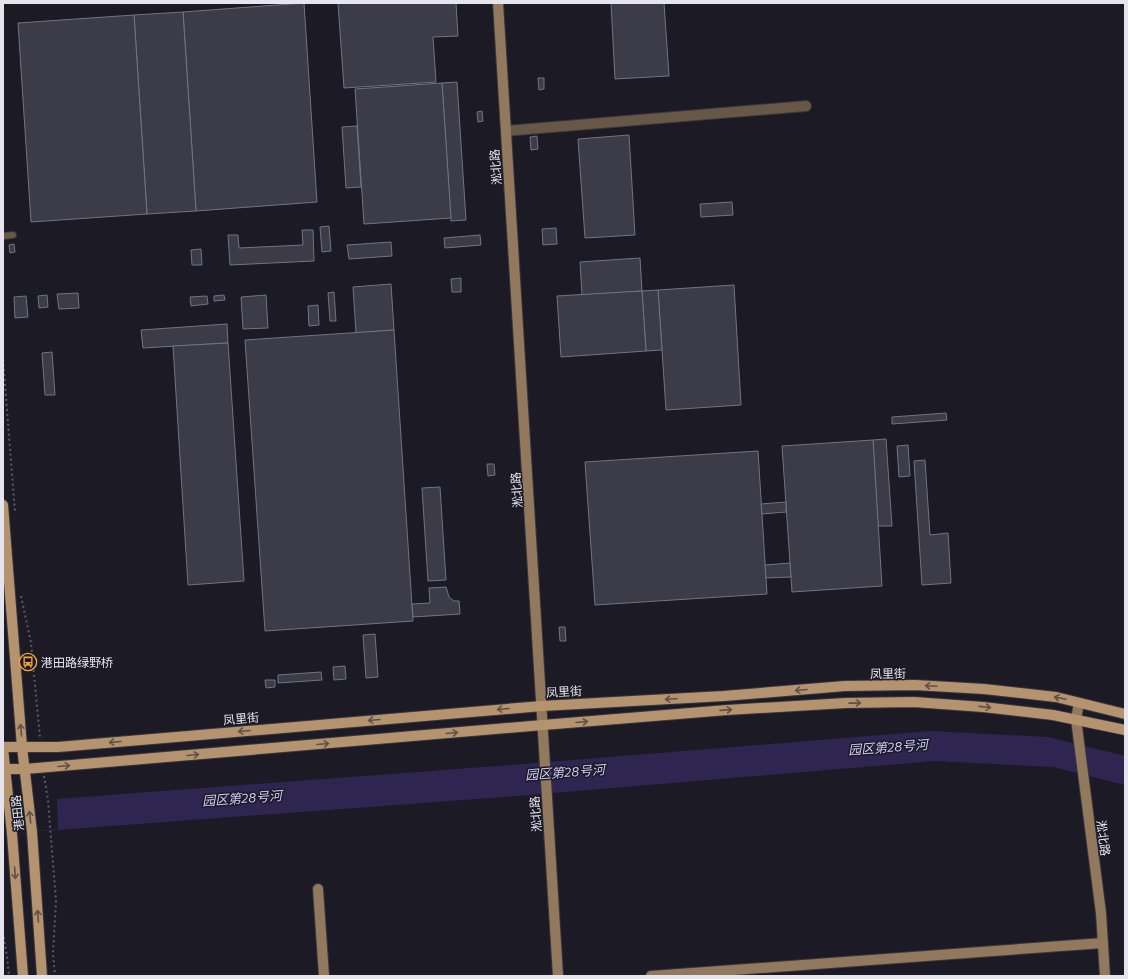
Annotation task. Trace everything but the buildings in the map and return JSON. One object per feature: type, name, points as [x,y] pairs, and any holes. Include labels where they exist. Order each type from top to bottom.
[{"type":"main road","name":"港田路","points":[[3,505],[22,747],[32,832],[42,976]]},
{"type":"main road","name":"凤里街","points":[[3,748],[74,745],[542,706],[724,696],[845,686],[915,685],[984,689],[1056,697],[1125,714]]},
{"type":"main road","points":[[4,768],[25,769],[727,710],[830,704],[914,702],[991,707],[1053,715],[1125,730]]},
{"type":"main road","name":"港田路","points":[[3,748],[12,834],[22,976]]},
{"type":"street","name":"淞北路","points":[[498,3],[558,976]]},
{"type":"street","points":[[506,130],[806,106]]},
{"type":"street","name":"淞北路","points":[[1079,703],[1076,719],[1101,913],[1105,976]]},
{"type":"street","points":[[318,888],[324,976]]},
{"type":"street","points":[[651,976],[1103,943]]},
{"type":"lane","points":[[3,236],[13,236]]},
{"type":"path","points":[[3,359],[15,518]]},
{"type":"path","points":[[20,589],[31,643],[37,723],[41,747]]},
{"type":"path","points":[[43,767],[48,800],[56,901],[53,954],[55,976]]},
{"type":"path","points":[[3,932],[9,976]]},
{"type":"water","name":"园区第28号河","points":[[931,731],[1048,737],[1125,756],[1125,785],[1053,767],[935,761],[529,795],[3,834],[3,803],[523,764]]},
{"type":"pier","points":[[57,799],[58,829],[3,834],[3,803]]},
{"type":"place","name":"港田路绿野桥","points":[[28,662]]}]
